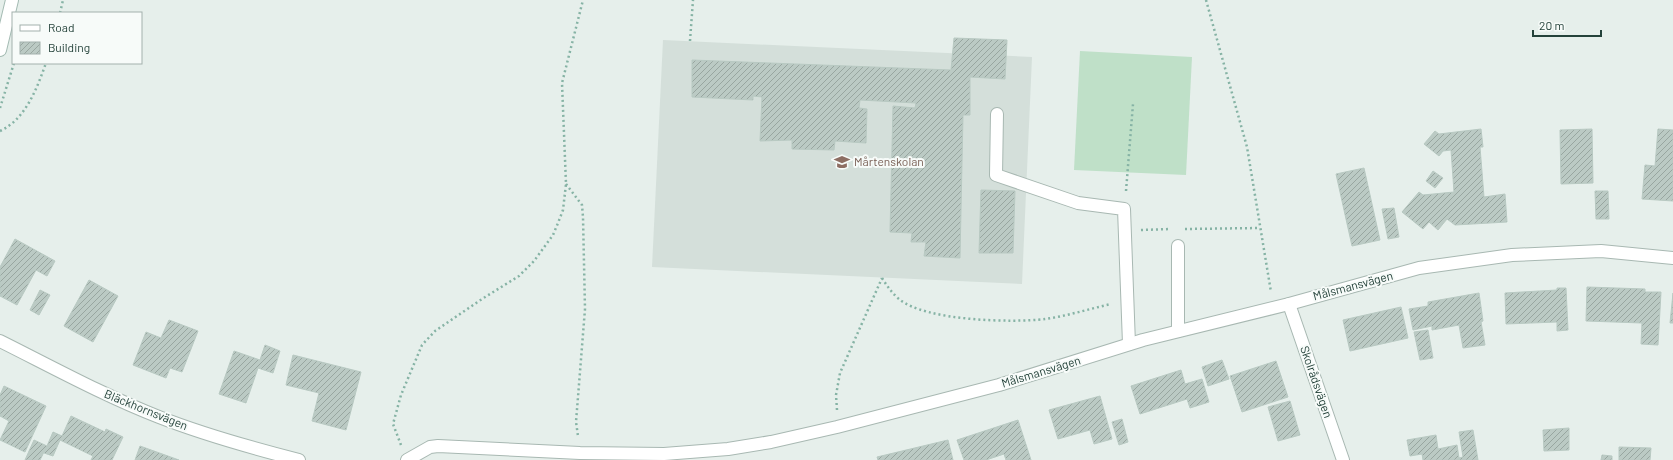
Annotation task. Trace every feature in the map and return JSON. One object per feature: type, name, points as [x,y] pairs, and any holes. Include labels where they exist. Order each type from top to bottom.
[{"type":"street","points":[[0,50],[12,0]]},
{"type":"street","points":[[997,114],[996,175],[1078,203],[1124,210],[1129,344]]},
{"type":"street","points":[[1178,246],[1178,331]]},
{"type":"street","name":"Målsmansvägen","points":[[407,460],[430,447],[438,446],[580,453],[728,454],[999,385],[1129,344],[1290,304],[1419,268],[1512,255],[1601,252],[1673,258]]},
{"type":"street","name":"Skolrådsvägen","points":[[1290,304],[1343,460]]},
{"type":"street","name":"Bläckhornsvägen","points":[[0,341],[79,381],[160,417],[231,442],[299,460]]},
{"type":"path","points":[[60,12],[62,0]]},
{"type":"path","points":[[407,460],[393,424],[401,395],[422,345],[435,331],[519,276],[534,261],[553,235],[563,210],[566,184],[562,83],[583,0]]},
{"type":"path","points":[[690,41],[693,0]]},
{"type":"path","points":[[1206,0],[1247,147],[1274,307]]},
{"type":"path","points":[[0,108],[14,64]]},
{"type":"path","points":[[0,131],[14,120],[25,108],[36,89],[46,64]]},
{"type":"path","points":[[1124,210],[1133,104]]},
{"type":"path","points":[[566,184],[582,205],[583,217],[585,309],[576,422],[580,453]]},
{"type":"path","points":[[1182,229],[1260,228]]},
{"type":"path","points":[[1125,230],[1174,229]]},
{"type":"path","points":[[837,417],[836,395],[840,372],[882,278],[900,300],[922,310],[961,318],[1008,321],[1046,319],[1127,300]]},
{"type":"shaded area","name":"Mårtenskolan","points":[[663,40],[1032,57],[1022,284],[652,267]]},
{"type":"green space","points":[[1080,51],[1192,57],[1186,175],[1074,170]]},
{"type":"building","points":[[954,38],[1007,40],[1005,79],[970,77],[970,115],[963,115],[960,258],[924,256],[926,242],[911,242],[912,233],[890,232],[893,106],[915,108],[916,103],[860,100],[859,108],[867,109],[866,143],[835,141],[834,150],[792,149],[792,140],[760,141],[762,97],[753,96],[753,100],[692,97],[692,60],[951,70]]},
{"type":"building","points":[[1481,129],[1483,147],[1480,147],[1484,197],[1505,194],[1507,222],[1455,225],[1447,219],[1438,230],[1429,222],[1423,229],[1402,212],[1419,192],[1423,195],[1454,192],[1451,150],[1443,151],[1439,156],[1424,144],[1435,131],[1439,134]]},
{"type":"building","points":[[1592,129],[1593,183],[1561,184],[1560,130]]},
{"type":"building","points":[[1658,129],[1673,130],[1673,201],[1642,199],[1645,165],[1655,166]]},
{"type":"building","points":[[1364,168],[1380,240],[1352,246],[1336,174]]},
{"type":"building","points":[[1433,171],[1443,178],[1435,188],[1426,181]]},
{"type":"building","points":[[981,190],[1015,191],[1013,253],[979,253]]},
{"type":"building","points":[[1595,191],[1608,191],[1609,219],[1596,219]]},
{"type":"building","points":[[1394,208],[1399,237],[1388,239],[1382,209]]},
{"type":"building","points":[[15,239],[55,261],[47,276],[36,270],[17,305],[0,296],[0,267]]},
{"type":"building","points":[[89,280],[118,296],[93,342],[64,326]]},
{"type":"building","points":[[1587,287],[1645,289],[1645,292],[1661,292],[1658,345],[1641,344],[1642,323],[1586,321]]},
{"type":"building","points":[[1557,288],[1566,288],[1568,330],[1557,331],[1557,322],[1506,324],[1505,293],[1557,290]]},
{"type":"building","points":[[40,290],[50,295],[39,315],[30,310]]},
{"type":"building","points":[[1479,293],[1483,321],[1481,322],[1485,345],[1463,348],[1459,325],[1432,330],[1432,326],[1413,330],[1409,309],[1428,306],[1428,302]]},
{"type":"building","points":[[1673,293],[1673,323],[1670,323]]},
{"type":"building","points":[[1401,307],[1408,338],[1350,351],[1343,320]]},
{"type":"building","points":[[169,320],[198,331],[182,372],[170,368],[166,378],[133,365],[146,332],[161,338]]},
{"type":"building","points":[[1428,330],[1433,358],[1420,360],[1414,332]]},
{"type":"building","points":[[265,345],[280,351],[273,373],[258,368],[246,403],[219,394],[234,351],[260,360]]},
{"type":"building","points":[[293,355],[361,372],[346,430],[312,421],[319,393],[286,385]]},
{"type":"building","points":[[1222,360],[1229,379],[1208,386],[1202,367]]},
{"type":"building","points":[[1276,361],[1288,397],[1242,412],[1230,376]]},
{"type":"building","points":[[1181,370],[1185,384],[1202,379],[1209,402],[1190,408],[1187,399],[1140,414],[1131,386]]},
{"type":"building","points":[[4,386],[46,406],[25,452],[0,440],[9,421],[0,416],[0,395]]},
{"type":"building","points":[[1100,396],[1112,439],[1094,444],[1090,430],[1058,439],[1049,410]]},
{"type":"building","points":[[1290,401],[1300,435],[1278,441],[1268,407]]},
{"type":"building","points":[[71,416],[105,432],[106,429],[123,437],[112,460],[91,460],[93,456],[60,440],[53,456],[44,453],[53,432],[62,436]]},
{"type":"building","points":[[1122,419],[1128,442],[1119,445],[1112,422]]},
{"type":"building","points":[[1018,420],[1031,460],[1006,460],[1004,454],[986,460],[964,460],[957,440]]},
{"type":"building","points":[[1569,428],[1569,450],[1544,451],[1543,430]]},
{"type":"building","points":[[1473,430],[1478,460],[1423,460],[1422,454],[1410,456],[1407,440],[1436,435],[1438,449],[1457,445],[1459,458],[1463,457],[1459,432]]},
{"type":"building","points":[[34,440],[47,446],[40,460],[25,460]]},
{"type":"building","points":[[948,440],[953,460],[878,460],[877,457]]},
{"type":"building","points":[[140,446],[179,460],[135,460]]},
{"type":"building","points":[[1619,447],[1651,448],[1650,460],[1619,460]]},
{"type":"building","points":[[1602,455],[1612,456],[1612,460],[1601,460]]},
{"type":"place","name":"Mårtenskolan","points":[[842,162]]}]
